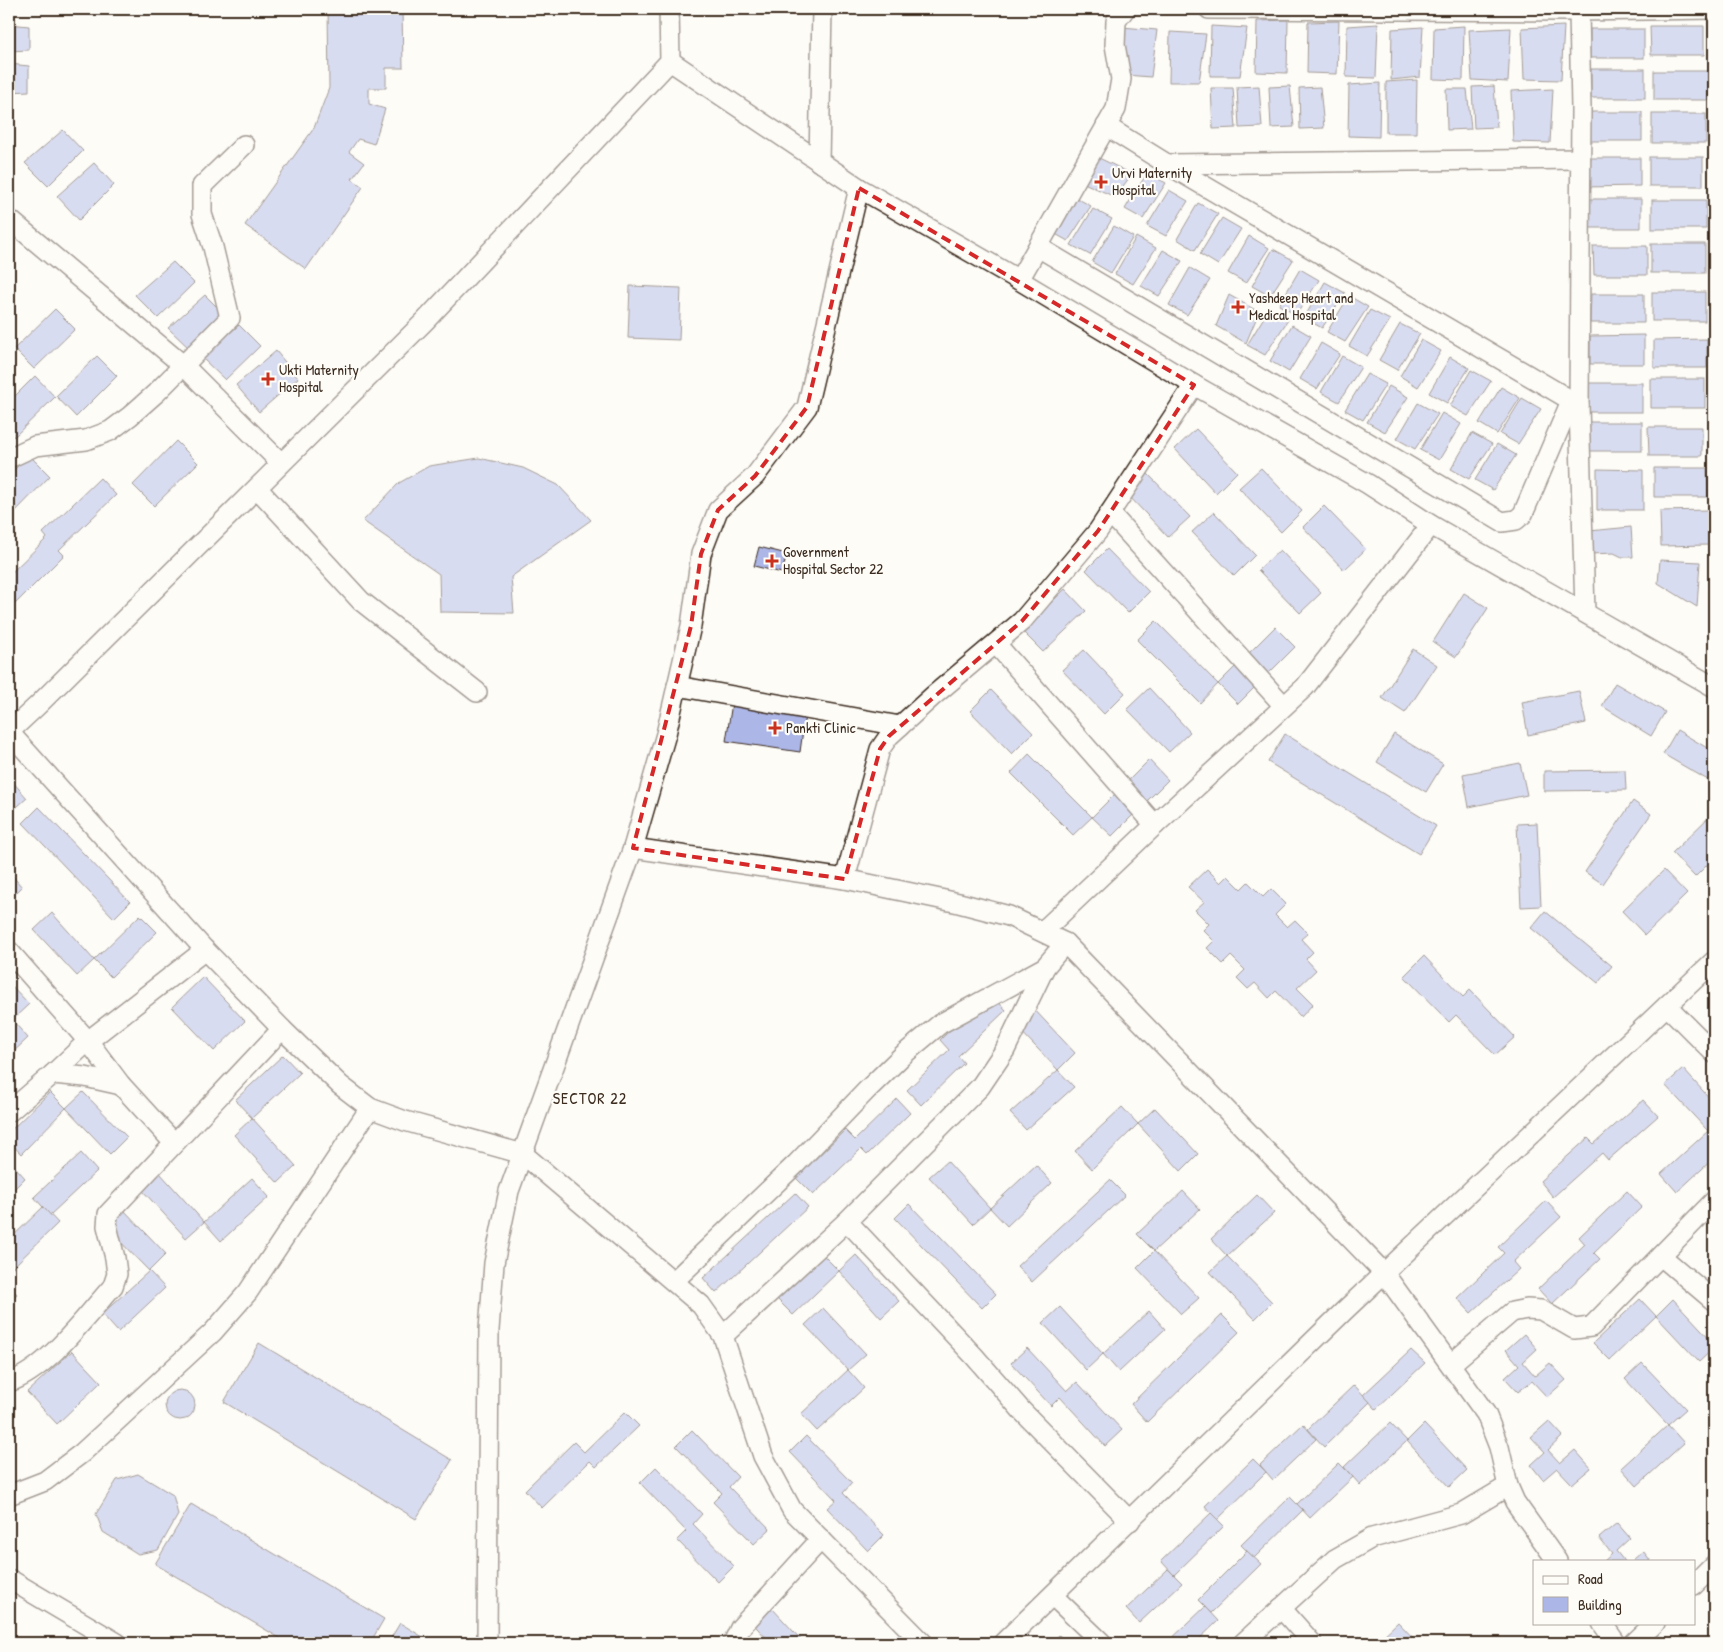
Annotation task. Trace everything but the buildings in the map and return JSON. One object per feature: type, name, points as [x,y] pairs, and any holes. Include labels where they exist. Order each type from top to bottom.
[{"type":"street","points":[[669,9],[670,61],[425,321],[9,732],[205,950],[340,1085],[370,1108],[405,1121],[523,1154],[701,1305],[723,1336],[763,1456],[792,1510],[923,1643]]},
{"type":"street","points":[[819,162],[822,9]]},
{"type":"street","points":[[1019,280],[1116,109],[1121,79],[1115,46],[1116,21],[1125,9]]},
{"type":"street","points":[[1209,9],[1579,11],[1714,9]]},
{"type":"street","points":[[1579,11],[1581,110],[1575,403],[1585,612]]},
{"type":"street","points":[[670,61],[859,188],[1019,280],[1194,386],[1368,484],[1431,525],[1714,687]]},
{"type":"street","points":[[1106,126],[1167,164],[1575,403]]},
{"type":"street","points":[[9,458],[35,446],[86,440],[110,431],[130,416],[184,366],[230,318],[213,247],[202,214],[202,186],[244,145]]},
{"type":"street","points":[[1167,164],[1579,159]]},
{"type":"street","points":[[487,1643],[489,1330],[494,1263],[509,1191],[633,848],[666,734],[692,626],[701,554],[718,510],[756,476],[807,407],[859,188]]},
{"type":"street","points":[[9,219],[184,366],[281,463]]},
{"type":"street","points":[[1038,247],[1502,522],[1516,520],[1523,514],[1575,403]]},
{"type":"street","points":[[845,879],[880,749],[889,736],[1022,621],[1098,532],[1194,386]]},
{"type":"street","points":[[257,488],[361,601],[477,692]]},
{"type":"street","points":[[1110,513],[1284,706]]},
{"type":"street","points":[[1043,931],[1304,687],[1431,525]]},
{"type":"street","points":[[996,644],[1155,825]]},
{"type":"street","points":[[677,686],[900,726]]},
{"type":"street","points":[[633,848],[845,879],[1010,916],[1065,943],[1384,1273],[1486,1414],[1499,1447],[1508,1486],[1515,1502],[1556,1560]]},
{"type":"street","points":[[723,1336],[847,1221],[980,1087],[1005,1050],[1046,967],[1065,943]]},
{"type":"street","points":[[9,950],[88,1041],[120,1085],[174,1143]]},
{"type":"street","points":[[9,1112],[88,1041],[205,950]]},
{"type":"street","points":[[1003,1643],[1384,1273],[1714,961]]},
{"type":"street","points":[[674,1281],[796,1164],[868,1089],[940,1024],[1046,967]]},
{"type":"street","points":[[1667,1006],[1714,1053]]},
{"type":"street","points":[[9,1382],[21,1378],[49,1358],[113,1286],[117,1274],[107,1226],[108,1214],[282,1029]]},
{"type":"street","points":[[53,1074],[85,1077],[120,1085]]},
{"type":"street","points":[[9,1495],[45,1481],[82,1454],[213,1332],[248,1292],[370,1108]]},
{"type":"street","points":[[1451,1364],[1512,1312],[1527,1309],[1541,1310],[1574,1329],[1591,1327],[1714,1202]]},
{"type":"street","points":[[847,1221],[974,1356],[1022,1411],[1130,1521]]},
{"type":"street","points":[[1661,1256],[1714,1301]]},
{"type":"street","points":[[1243,1643],[1335,1558],[1372,1538],[1462,1514],[1508,1486]]},
{"type":"street","points":[[733,1643],[740,1628],[821,1539]]},
{"type":"street","points":[[1696,1582],[1714,1565]]},
{"type":"street","points":[[9,1579],[117,1643]]},
{"type":"street","points":[[1053,1596],[1102,1643]]},
{"type":"street","points":[[1281,1608],[1312,1643]]},
{"type":"street","points":[[1603,1624],[1616,1643]]},
{"type":"street","points":[[1634,1643],[1654,1624]]},
{"type":"highlighted area","points":[[859,188],[1194,385],[1098,531],[1022,621],[889,736],[880,749],[845,879],[633,848],[691,626],[701,554],[718,510],[755,476],[807,407]]},
{"type":"place","name":"Urvi Maternity Hospital","points":[[1101,182]]},
{"type":"place","name":"Yashdeep Heart and Medical Hospital","points":[[1238,307]]},
{"type":"place","name":"Ukti Maternity Hospital","points":[[268,379]]},
{"type":"place","name":"Government Hospital Sector 22","points":[[772,561]]},
{"type":"place","name":"Pankti Clinic","points":[[775,728]]},
{"type":"district","name":"SECTOR 22","points":[[590,1098]]}]
